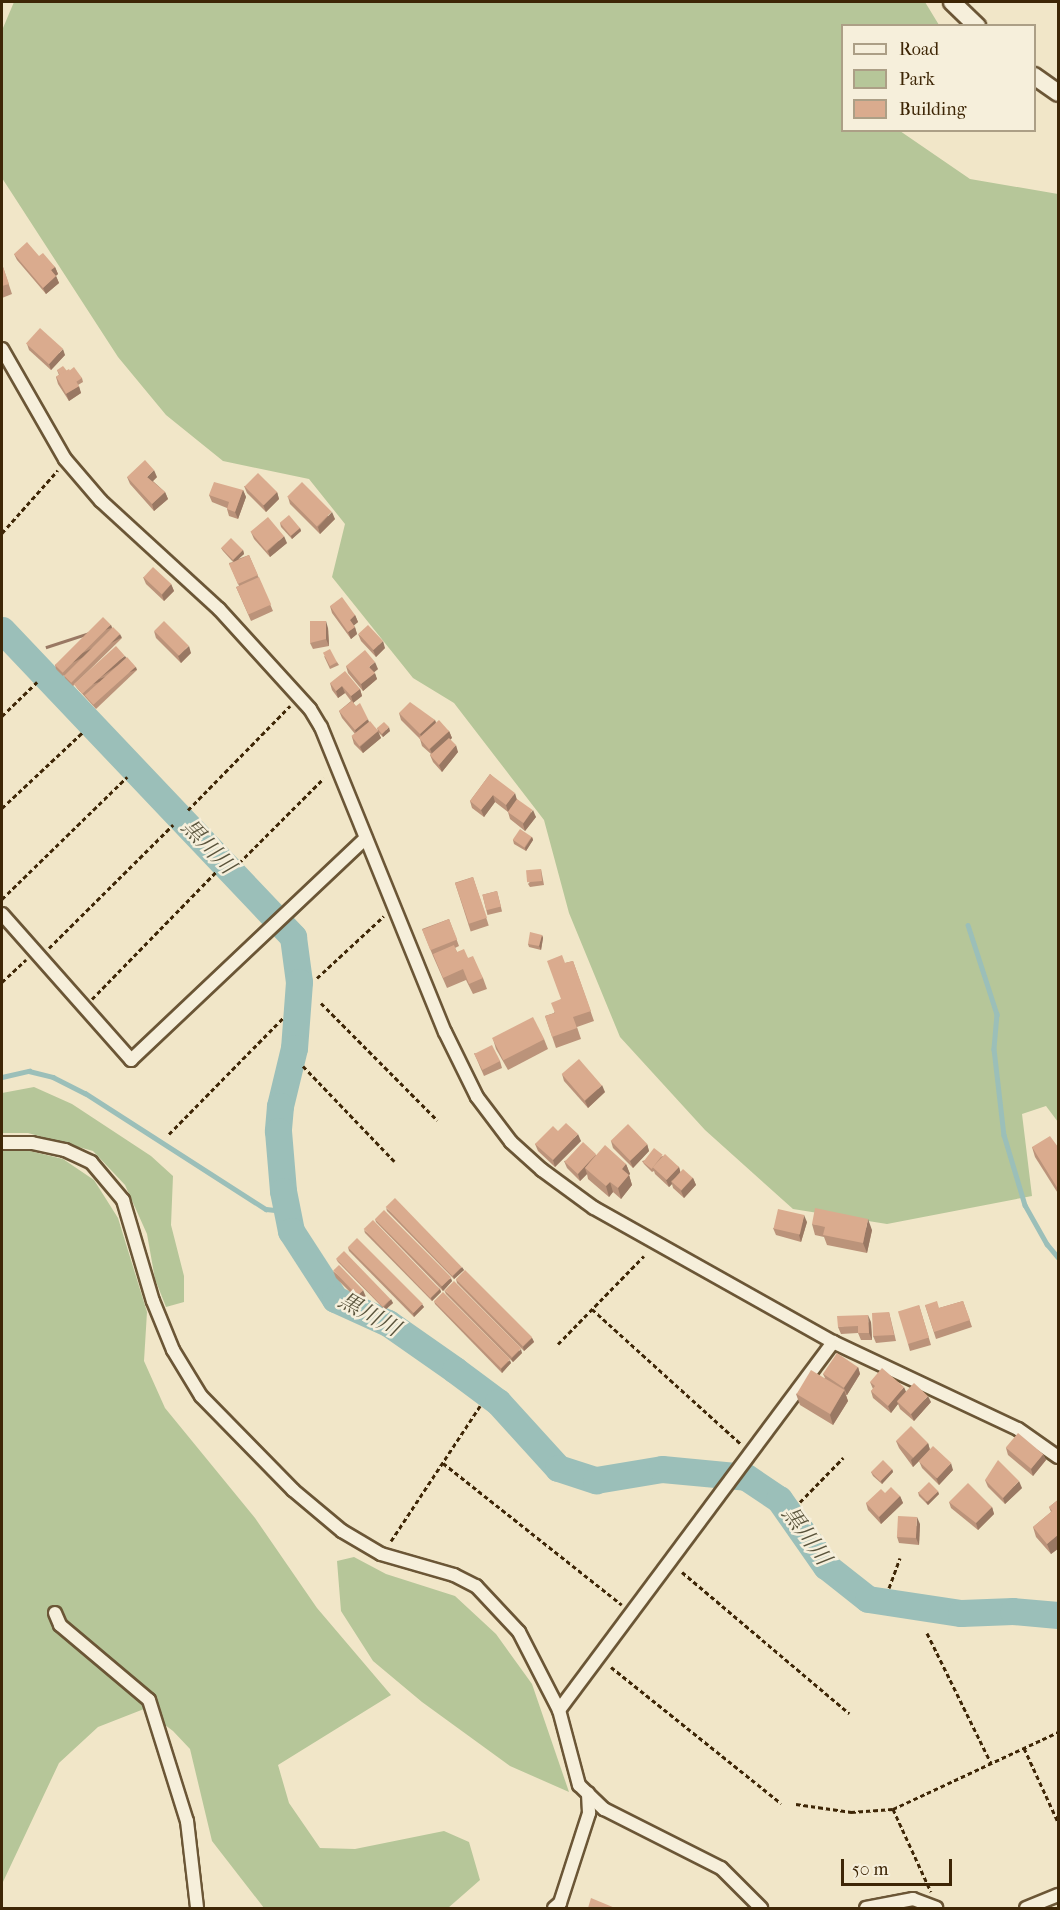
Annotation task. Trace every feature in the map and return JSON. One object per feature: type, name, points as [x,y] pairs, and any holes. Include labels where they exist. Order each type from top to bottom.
[{"type":"street","points":[[952,2],[974,24]]},
{"type":"street","points":[[1036,77],[1059,93]]},
{"type":"street","points":[[2,349],[65,459],[93,493],[219,609],[310,709],[321,727],[464,1073],[511,1142],[542,1170],[594,1209],[833,1342],[1018,1429],[1059,1457]]},
{"type":"street","points":[[2,914],[131,1060],[366,838]]},
{"type":"street","points":[[2,1143],[32,1143],[65,1150],[91,1161],[123,1200],[153,1301],[173,1350],[201,1396],[293,1490],[342,1531],[381,1554],[454,1575],[476,1586],[519,1632],[559,1710],[579,1785],[604,1809],[721,1868],[761,1908]]},
{"type":"street","points":[[559,1710],[833,1342]]},
{"type":"street","points":[[55,1613],[60,1625],[149,1700],[187,1821],[196,1908]]},
{"type":"street","points":[[554,1908],[560,1903],[589,1813],[588,1793]]},
{"type":"street","points":[[1026,1908],[1059,1895]]},
{"type":"street","points":[[866,1908],[913,1899],[936,1908]]},
{"type":"path","points":[[2,532],[58,470]]},
{"type":"path","points":[[2,716],[37,682]]},
{"type":"path","points":[[188,810],[291,705]]},
{"type":"path","points":[[2,808],[84,731]]},
{"type":"path","points":[[2,899],[127,777]]},
{"type":"path","points":[[239,863],[324,778]]},
{"type":"path","points":[[47,950],[173,825]]},
{"type":"path","points":[[91,1001],[217,871]]},
{"type":"path","points":[[317,978],[384,916]]},
{"type":"path","points":[[2,982],[30,957]]},
{"type":"path","points":[[321,1003],[436,1120]]},
{"type":"path","points":[[169,1134],[283,1018]]},
{"type":"path","points":[[303,1066],[394,1161]]},
{"type":"path","points":[[558,1344],[644,1256]]},
{"type":"path","points":[[592,1310],[744,1448]]},
{"type":"path","points":[[392,1540],[480,1406]]},
{"type":"path","points":[[800,1502],[843,1458]]},
{"type":"path","points":[[443,1463],[622,1605]]},
{"type":"path","points":[[889,1588],[900,1558]]},
{"type":"path","points":[[682,1572],[849,1713]]},
{"type":"path","points":[[927,1633],[991,1763]]},
{"type":"path","points":[[611,1667],[781,1803]]},
{"type":"path","points":[[796,1804],[851,1812],[892,1809],[1059,1732]]},
{"type":"path","points":[[1024,1748],[1059,1822]]},
{"type":"path","points":[[892,1809],[931,1893]]},
{"type":"green space","points":[[14,2],[925,2],[938,24],[841,24],[841,132],[901,132],[970,179],[1058,194],[1058,1122],[1046,1106],[1022,1114],[1032,1196],[887,1224],[793,1209],[705,1130],[620,1037],[569,913],[544,820],[454,703],[413,678],[332,577],[345,524],[309,479],[223,461],[166,415],[118,357],[2,178],[3,28]]},
{"type":"green space","points":[[34,1087],[72,1104],[151,1156],[173,1176],[171,1225],[184,1276],[184,1302],[166,1307],[155,1279],[147,1234],[125,1185],[93,1151],[28,1133],[2,1133],[2,1093]]},
{"type":"green space","points":[[2,1151],[30,1151],[63,1159],[94,1180],[118,1218],[147,1312],[144,1361],[165,1408],[255,1518],[317,1608],[391,1695],[278,1765],[289,1803],[320,1848],[355,1849],[444,1831],[469,1842],[480,1880],[448,1908],[264,1908],[212,1841],[190,1749],[173,1731],[144,1709],[98,1727],[59,1763],[2,1884]]},
{"type":"green space","points":[[354,1557],[386,1574],[455,1596],[496,1634],[532,1684],[569,1792],[510,1766],[422,1702],[373,1661],[341,1611],[337,1561]]},
{"type":"building","points":[[27,242],[39,256],[43,253],[55,267],[51,270],[56,276],[43,288],[14,254]]},
{"type":"building","points":[[2,264],[9,284],[2,286]]},
{"type":"building","points":[[40,328],[63,349],[49,364],[26,344]]},
{"type":"building","points":[[63,366],[67,371],[60,375],[57,370]]},
{"type":"building","points":[[74,367],[82,378],[76,382],[69,371]]},
{"type":"building","points":[[69,369],[79,386],[66,394],[56,376]]},
{"type":"building","points":[[145,460],[154,470],[147,477],[165,492],[152,504],[127,477]]},
{"type":"building","points":[[258,473],[277,492],[264,506],[245,486]]},
{"type":"building","points":[[214,482],[243,490],[235,512],[227,509],[229,502],[209,495]]},
{"type":"building","points":[[302,482],[332,512],[317,527],[287,497]]},
{"type":"building","points":[[289,515],[300,528],[291,536],[280,523]]},
{"type":"building","points":[[268,517],[284,536],[266,551],[250,532]]},
{"type":"building","points":[[231,538],[243,550],[233,560],[221,548]]},
{"type":"building","points":[[249,555],[258,575],[238,584],[229,564]]},
{"type":"building","points":[[153,567],[171,584],[162,594],[143,577]]},
{"type":"building","points":[[259,577],[271,604],[248,615],[236,587]]},
{"type":"building","points":[[342,597],[355,615],[350,620],[355,627],[348,632],[330,606]]},
{"type":"building","points":[[103,617],[111,625],[63,673],[55,665]]},
{"type":"building","points":[[164,621],[189,646],[179,656],[154,631]]},
{"type":"building","points":[[310,621],[326,621],[326,639],[310,643]]},
{"type":"building","points":[[368,625],[383,641],[373,650],[358,634]]},
{"type":"building","points":[[113,627],[120,634],[71,683],[64,676]]},
{"type":"building","points":[[116,646],[125,656],[82,694],[74,684]]},
{"type":"building","points":[[330,649],[337,662],[330,666],[323,653]]},
{"type":"building","points":[[365,650],[375,662],[369,667],[375,673],[361,684],[346,666]]},
{"type":"building","points":[[127,657],[136,667],[93,705],[85,695]]},
{"type":"building","points":[[345,671],[360,689],[351,696],[342,686],[336,691],[330,683]]},
{"type":"building","points":[[352,701],[356,706],[360,703],[368,719],[355,730],[339,711]]},
{"type":"building","points":[[410,702],[435,720],[420,734],[399,713]]},
{"type":"building","points":[[439,720],[449,731],[429,749],[419,738]]},
{"type":"building","points":[[370,721],[378,731],[360,746],[351,736]]},
{"type":"building","points":[[384,722],[389,727],[382,734],[377,728]]},
{"type":"building","points":[[449,738],[456,745],[439,765],[430,755]]},
{"type":"building","points":[[490,774],[515,793],[506,805],[493,795],[481,810],[470,801]]},
{"type":"building","points":[[517,799],[533,810],[523,823],[508,812]]},
{"type":"building","points":[[520,829],[532,837],[524,848],[513,840]]},
{"type":"building","points":[[541,869],[542,881],[527,882],[526,870]]},
{"type":"building","points":[[473,877],[487,918],[469,924],[455,883]]},
{"type":"building","points":[[497,891],[501,907],[486,910],[482,895]]},
{"type":"building","points":[[449,919],[457,939],[430,950],[422,930]]},
{"type":"building","points":[[530,932],[542,935],[539,946],[528,944]]},
{"type":"building","points":[[454,945],[457,952],[464,949],[468,958],[473,956],[483,978],[469,984],[463,969],[443,978],[433,954]]},
{"type":"building","points":[[562,955],[565,963],[573,961],[591,1011],[573,1017],[577,1028],[552,1037],[545,1016],[555,1013],[551,1003],[561,999],[547,961]]},
{"type":"building","points":[[533,1017],[544,1039],[503,1060],[492,1038]]},
{"type":"building","points":[[492,1045],[500,1061],[482,1070],[474,1054]]},
{"type":"building","points":[[579,1059],[602,1085],[585,1101],[562,1074]]},
{"type":"building","points":[[566,1123],[578,1134],[553,1160],[535,1144],[553,1126],[558,1131]]},
{"type":"building","points":[[628,1124],[647,1144],[630,1161],[611,1141]]},
{"type":"building","points":[[1050,1136],[1059,1146],[1058,1189],[1032,1147]]},
{"type":"building","points":[[583,1142],[596,1154],[578,1174],[565,1162]]},
{"type":"building","points":[[605,1145],[626,1164],[622,1169],[629,1175],[618,1188],[610,1182],[606,1186],[585,1168]]},
{"type":"building","points":[[654,1148],[663,1155],[652,1169],[643,1162]]},
{"type":"building","points":[[665,1154],[679,1167],[667,1180],[653,1167]]},
{"type":"building","points":[[683,1169],[693,1178],[681,1190],[672,1182]]},
{"type":"building","points":[[395,1198],[462,1267],[452,1276],[386,1207]]},
{"type":"building","points":[[815,1208],[868,1219],[863,1243],[823,1235],[825,1227],[812,1224]]},
{"type":"building","points":[[778,1209],[804,1215],[800,1235],[774,1228]]},
{"type":"building","points":[[384,1210],[451,1277],[442,1286],[375,1219]]},
{"type":"building","points":[[373,1220],[440,1289],[430,1298],[364,1229]]},
{"type":"building","points":[[357,1238],[423,1304],[414,1313],[348,1247]]},
{"type":"building","points":[[344,1251],[391,1299],[383,1307],[336,1259]]},
{"type":"building","points":[[339,1265],[363,1290],[358,1296],[333,1271]]},
{"type":"building","points":[[465,1270],[532,1337],[523,1346],[456,1279]]},
{"type":"building","points":[[454,1281],[521,1348],[512,1357],[445,1290]]},
{"type":"building","points":[[443,1292],[510,1359],[501,1368],[434,1301]]},
{"type":"building","points":[[937,1301],[939,1308],[963,1301],[970,1320],[934,1332],[925,1305]]},
{"type":"building","points":[[919,1305],[929,1338],[908,1344],[898,1311]]},
{"type":"building","points":[[889,1312],[894,1335],[873,1336],[872,1313]]},
{"type":"building","points":[[868,1315],[869,1333],[858,1333],[858,1326],[838,1327],[837,1316]]},
{"type":"building","points":[[837,1353],[858,1367],[844,1388],[823,1374]]},
{"type":"building","points":[[882,1368],[904,1387],[888,1406],[871,1391],[875,1386],[870,1382]]},
{"type":"building","points":[[811,1370],[844,1390],[830,1414],[797,1394]]},
{"type":"building","points":[[914,1383],[928,1396],[911,1414],[897,1401]]},
{"type":"building","points":[[911,1426],[928,1443],[913,1458],[896,1441]]},
{"type":"building","points":[[1018,1433],[1043,1454],[1031,1469],[1006,1448]]},
{"type":"building","points":[[933,1446],[951,1463],[937,1478],[919,1461]]},
{"type":"building","points":[[883,1460],[892,1469],[880,1481],[871,1472]]},
{"type":"building","points":[[998,1460],[1019,1481],[1003,1498],[985,1480]]},
{"type":"building","points":[[929,1482],[938,1491],[928,1502],[918,1493]]},
{"type":"building","points":[[968,1483],[992,1507],[976,1523],[949,1502]]},
{"type":"building","points":[[891,1487],[900,1496],[879,1517],[866,1503],[881,1489],[885,1493]]},
{"type":"building","points":[[1059,1499],[1059,1534],[1047,1544],[1033,1527],[1052,1511],[1049,1507]]},
{"type":"building","points":[[898,1516],[917,1517],[916,1538],[897,1537]]},
{"type":"building","points":[[591,1898],[615,1908],[588,1908]]},
{"type":"waterway","name":"黒川川","points":[[2,630],[293,937],[299,982],[294,1048],[280,1106],[278,1131],[283,1191],[291,1231],[335,1299],[388,1323],[498,1402],[558,1468],[596,1480],[662,1469],[746,1477],[779,1499],[826,1566],[868,1599],[961,1613],[1013,1611],[1058,1615]]},
{"type":"waterway","points":[[968,925],[997,1014],[994,1049],[1004,1135],[1025,1205],[1047,1244],[1058,1257]]},
{"type":"waterway","points":[[2,1077],[29,1071],[53,1077],[85,1093],[266,1209],[286,1211]]}]
